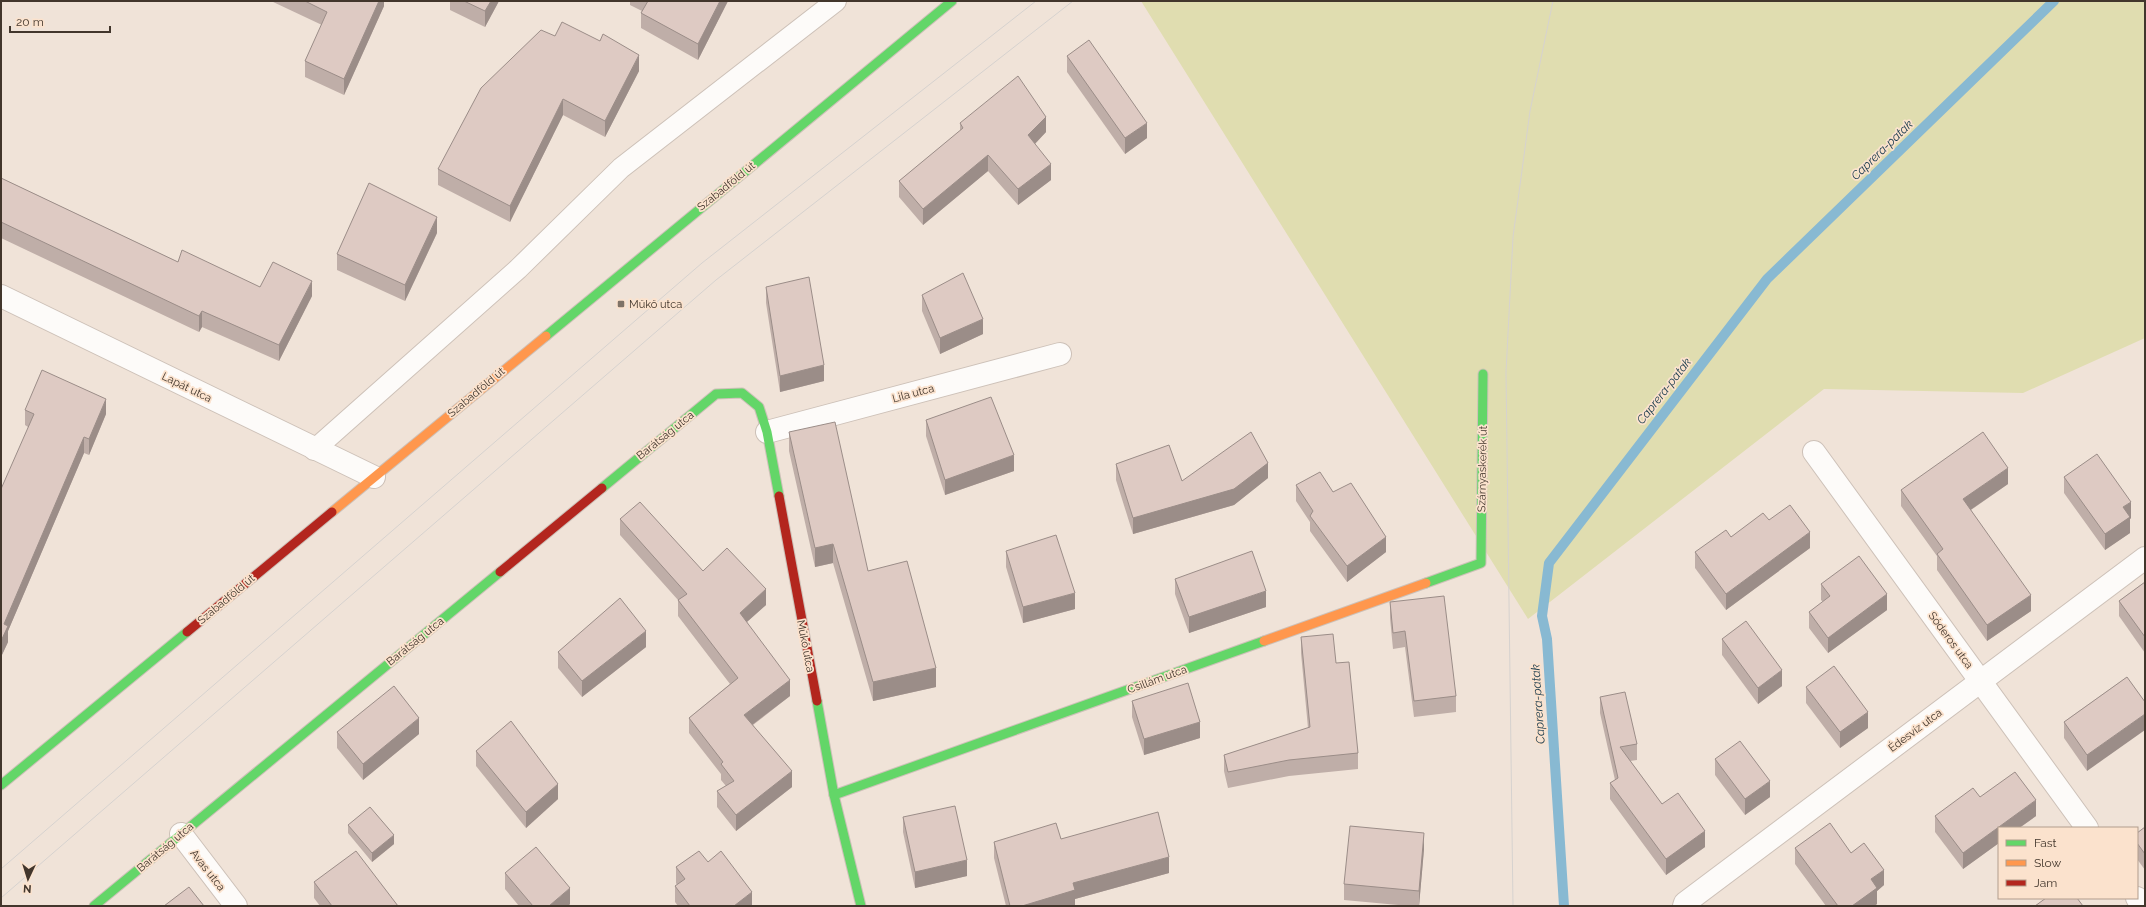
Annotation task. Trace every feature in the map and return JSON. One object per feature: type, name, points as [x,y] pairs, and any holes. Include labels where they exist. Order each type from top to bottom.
[{"type":"street","name":"Szabadföld út","points":[[1,784],[952,1]]},
{"type":"street","name":"Lapát utca","points":[[1,296],[314,450],[374,477]]},
{"type":"street","name":"Lila utca","points":[[767,432],[1060,354]]},
{"type":"street","name":"Szárnyaskerék út","points":[[1481,564],[1483,374]]},
{"type":"street","name":"Műkő utca","points":[[742,393],[759,407],[767,432],[834,795],[861,906]]},
{"type":"street","name":"Barátság utca","points":[[94,906],[716,394],[742,393]]},
{"type":"street","name":"Sóderos utca","points":[[1814,452],[2086,827]]},
{"type":"street","name":"Édesvíz utca","points":[[1685,904],[2145,558]]},
{"type":"street","name":"Csillám utca","points":[[834,795],[1481,564]]},
{"type":"street","name":"Avas utca","points":[[181,834],[236,906]]},
{"type":"lane","points":[[314,450],[518,269],[621,168],[836,1]]},
{"type":"shaded area","points":[[1141,1],[2145,1],[2145,338],[2023,393],[1824,389],[1528,619]]},
{"type":"building","points":[[305,1],[379,1],[344,79],[305,61],[327,12]]},
{"type":"building","points":[[464,1],[491,1],[485,11]]},
{"type":"building","points":[[648,1],[720,1],[698,44],[641,13]]},
{"type":"building","points":[[562,22],[600,41],[603,34],[639,55],[605,121],[563,99],[510,206],[438,169],[481,88],[541,30],[555,36]]},
{"type":"building","points":[[1089,40],[1147,123],[1125,138],[1067,56]]},
{"type":"building","points":[[1018,76],[1046,117],[1028,135],[1051,164],[1018,189],[988,155],[923,209],[899,181],[963,128],[960,123]]},
{"type":"building","points":[[1,178],[178,262],[182,250],[260,287],[273,262],[312,281],[279,345],[202,311],[199,316],[1,222]]},
{"type":"building","points":[[369,183],[437,217],[405,285],[337,254]]},
{"type":"building","points":[[963,273],[983,319],[940,338],[922,295]]},
{"type":"building","points":[[809,277],[824,365],[780,376],[766,287]]},
{"type":"building","points":[[42,370],[106,399],[89,439],[84,437],[4,624],[8,626],[1,641],[1,489],[34,414],[25,410]]},
{"type":"building","points":[[991,397],[1014,455],[945,480],[926,420]]},
{"type":"building","points":[[835,422],[868,571],[907,561],[936,668],[873,682],[833,544],[815,548],[789,432]]},
{"type":"building","points":[[1251,432],[1268,463],[1234,489],[1133,518],[1116,464],[1169,445],[1182,481]]},
{"type":"building","points":[[1983,432],[2008,468],[1963,499],[2031,595],[1987,625],[1937,554],[1943,549],[1901,490]]},
{"type":"building","points":[[2097,454],[2131,502],[2123,507],[2130,517],[2105,534],[2064,477]]},
{"type":"building","points":[[1320,472],[1333,492],[1351,483],[1386,537],[1347,566],[1310,516],[1313,511],[1296,485]]},
{"type":"building","points":[[640,502],[703,571],[727,548],[766,589],[740,613],[790,680],[744,715],[792,771],[736,815],[717,791],[734,781],[721,764],[723,762],[689,718],[738,678],[678,600],[687,594],[620,519]]},
{"type":"building","points":[[1790,505],[1810,532],[1726,594],[1695,552],[1726,530],[1731,537],[1763,513],[1769,520]]},
{"type":"building","points":[[1056,535],[1075,593],[1023,607],[1006,551]]},
{"type":"building","points":[[1252,551],[1266,591],[1189,617],[1175,579]]},
{"type":"building","points":[[1859,556],[1887,594],[1828,638],[1809,612],[1830,596],[1821,584]]},
{"type":"building","points":[[2145,582],[2145,637],[2119,601]]},
{"type":"building","points":[[1444,596],[1456,696],[1414,701],[1405,631],[1393,633],[1390,602]]},
{"type":"building","points":[[620,598],[646,631],[582,681],[558,652]]},
{"type":"building","points":[[1746,621],[1782,670],[1758,688],[1722,639]]},
{"type":"building","points":[[1333,634],[1336,663],[1349,662],[1358,753],[1289,760],[1228,772],[1224,755],[1310,727],[1301,637]]},
{"type":"building","points":[[1834,666],[1868,712],[1840,732],[1806,687]]},
{"type":"building","points":[[2127,677],[2145,702],[2145,714],[2087,755],[2064,722]]},
{"type":"building","points":[[1188,683],[1200,722],[1144,739],[1132,701]]},
{"type":"building","points":[[394,686],[419,718],[363,764],[337,732]]},
{"type":"building","points":[[1625,692],[1637,744],[1620,747],[1662,804],[1678,793],[1705,831],[1666,859],[1610,783],[1618,778],[1600,697]]},
{"type":"building","points":[[511,721],[558,784],[526,812],[476,751]]},
{"type":"building","points":[[1740,741],[1770,781],[1745,799],[1715,759]]},
{"type":"building","points":[[2015,772],[2036,800],[1963,853],[1935,816],[1973,788],[1980,797]]},
{"type":"building","points":[[955,806],[967,860],[915,872],[903,817]]},
{"type":"building","points":[[370,807],[394,835],[372,853],[348,825]]},
{"type":"building","points":[[1158,812],[1169,857],[1073,883],[1075,890],[1022,906],[1010,906],[994,842],[1056,823],[1061,839]]},
{"type":"building","points":[[1830,823],[1851,853],[1864,843],[1884,870],[1871,879],[1877,888],[1852,906],[1838,906],[1795,848]]},
{"type":"building","points":[[1350,826],[1424,833],[1419,891],[1344,884]]},
{"type":"building","points":[[2145,827],[2145,854],[2138,844],[2138,832]]},
{"type":"building","points":[[536,847],[570,888],[549,906],[533,906],[505,873]]},
{"type":"building","points":[[356,851],[398,906],[332,906],[314,882]]},
{"type":"building","points":[[699,851],[708,862],[721,851],[752,892],[734,906],[690,906],[675,886],[685,879],[676,867]]},
{"type":"building","points":[[189,887],[204,906],[164,906]]},
{"type":"building","points":[[2045,899],[2078,899],[2083,906],[2035,906]]},
{"type":"waterway","name":"Caprera-patak","points":[[1564,906],[1547,639],[1542,616],[1549,563],[1767,279],[2054,1]]},
{"type":"tram line","points":[[1,869],[702,263],[1036,1]]},
{"type":"tram line","points":[[1,898],[716,280],[1073,1]]},
{"type":"tram line","points":[[1513,906],[1506,372],[1513,237],[1530,111],[1553,1]]},
{"type":"traffic: fast","points":[[546,336],[952,1]]},
{"type":"traffic: fast","points":[[1426,583],[1481,563],[1483,374]]},
{"type":"traffic: fast","points":[[602,488],[716,394],[742,393],[759,407],[767,432],[779,496]]},
{"type":"traffic: fast","points":[[94,906],[500,572]]},
{"type":"traffic: fast","points":[[1,785],[187,632]]},
{"type":"traffic: fast","points":[[834,795],[1264,641]]},
{"type":"traffic: fast","points":[[817,701],[834,795],[861,906]]},
{"type":"traffic: slow","points":[[332,512],[546,336]]},
{"type":"traffic: slow","points":[[1264,641],[1426,583]]},
{"type":"traffic: jam","points":[[500,572],[602,488]]},
{"type":"traffic: jam","points":[[779,496],[817,701]]},
{"type":"traffic: jam","points":[[187,632],[332,512]]},
{"type":"place","name":"Műkő utca","points":[[621,304]]}]
